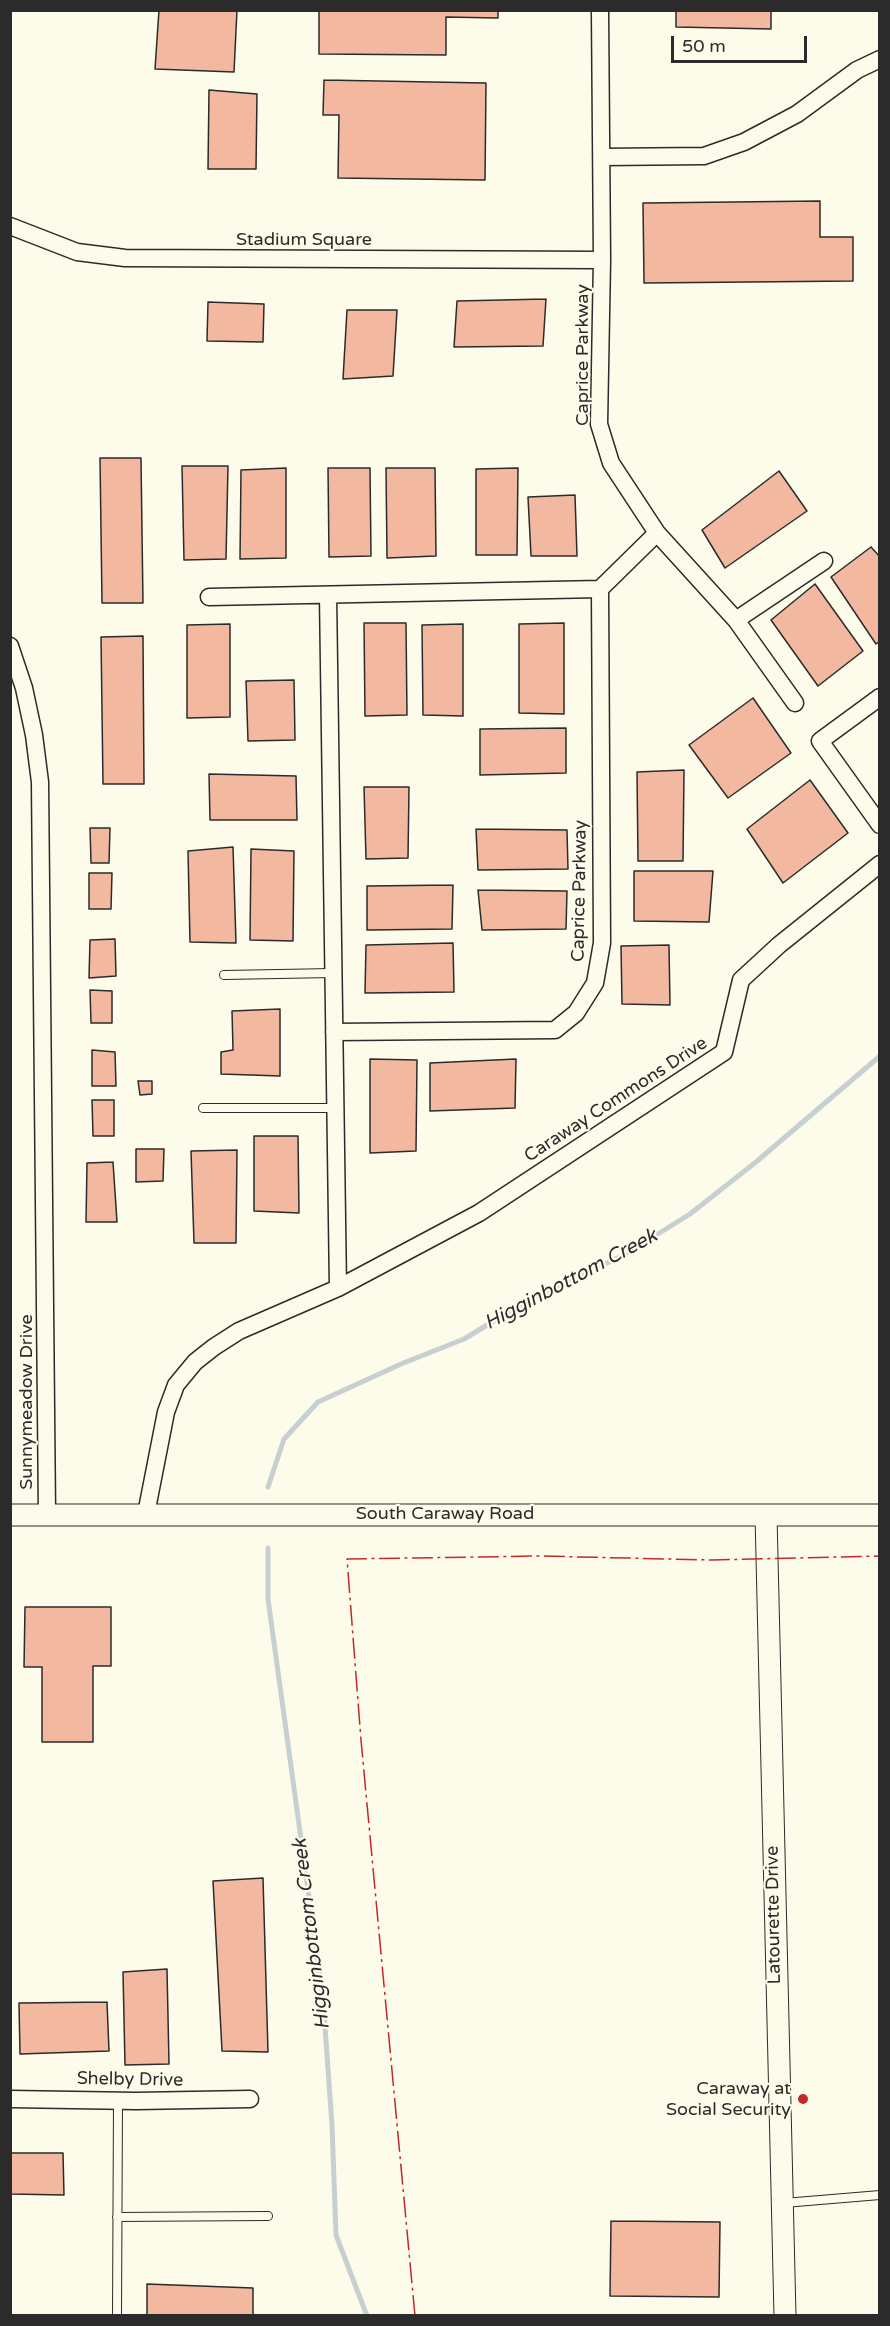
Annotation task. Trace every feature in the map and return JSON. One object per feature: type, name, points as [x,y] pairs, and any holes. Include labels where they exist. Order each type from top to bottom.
[{"type":"street","name":"Caprice Parkway","points":[[600,10],[602,260],[599,424],[611,463],[657,533],[736,620],[795,703]]},
{"type":"street","points":[[602,157],[704,156],[744,142],[797,114],[857,70],[879,59]]},
{"type":"street","name":"Stadium Square","points":[[10,226],[77,252],[125,258],[602,260]]},
{"type":"street","points":[[209,597],[600,589],[657,533]]},
{"type":"street","points":[[736,620],[824,561]]},
{"type":"street","name":"Caprice Parkway","points":[[334,1032],[555,1030],[576,1013],[595,983],[602,943],[600,589]]},
{"type":"street","points":[[146,1514],[166,1412],[176,1385],[184,1374],[214,1347],[239,1331],[338,1288],[328,595]]},
{"type":"street","name":"Sunnymeadow Drive","points":[[10,646],[17,689],[34,735],[40,782],[47,1514]]},
{"type":"street","points":[[879,697],[820,741],[879,825]]},
{"type":"street","name":"Caraway Commons Drive","points":[[338,1288],[479,1213],[724,1052],[741,980],[779,945],[879,864]]},
{"type":"street","name":"South Caraway Road","points":[[10,1515],[879,1515]]},
{"type":"street","name":"Latourette Drive","points":[[766,1515],[785,2316]]},
{"type":"street","name":"Shelby Drive","points":[[10,2099],[118,2101],[250,2099]]},
{"type":"lane","points":[[224,975],[333,973]]},
{"type":"lane","points":[[202,1108],[335,1108]]},
{"type":"lane","points":[[117,2316],[118,2101]]},
{"type":"lane","points":[[784,2203],[879,2195]]},
{"type":"lane","points":[[117,2217],[268,2216]]},
{"type":"building","points":[[159,10],[237,10],[234,72],[155,69]]},
{"type":"building","points":[[319,10],[498,10],[498,18],[446,17],[446,55],[319,54]]},
{"type":"building","points":[[676,10],[771,10],[771,29],[676,27]]},
{"type":"building","points":[[324,80],[486,83],[485,180],[338,178],[339,115],[323,115]]},
{"type":"building","points":[[209,90],[257,94],[256,169],[208,169]]},
{"type":"building","points":[[820,201],[820,237],[853,237],[853,281],[644,283],[643,203]]},
{"type":"building","points":[[546,299],[543,346],[454,347],[457,301]]},
{"type":"building","points":[[208,302],[264,304],[263,342],[207,341]]},
{"type":"building","points":[[347,310],[397,310],[393,376],[343,379]]},
{"type":"building","points":[[100,458],[141,458],[143,603],[102,603]]},
{"type":"building","points":[[182,466],[228,466],[226,559],[184,560]]},
{"type":"building","points":[[286,468],[286,558],[240,559],[241,470]]},
{"type":"building","points":[[328,468],[370,468],[371,556],[329,557]]},
{"type":"building","points":[[386,468],[435,468],[436,556],[387,558]]},
{"type":"building","points":[[518,468],[517,555],[476,555],[476,469]]},
{"type":"building","points":[[779,471],[807,511],[725,568],[702,530]]},
{"type":"building","points":[[575,495],[577,556],[531,556],[528,497]]},
{"type":"building","points":[[871,547],[880,557],[880,641],[876,644],[831,577]]},
{"type":"building","points":[[815,584],[863,651],[818,686],[771,620]]},
{"type":"building","points":[[364,623],[406,623],[407,715],[365,716]]},
{"type":"building","points":[[564,623],[564,714],[519,713],[519,624]]},
{"type":"building","points":[[230,624],[230,717],[187,718],[187,625]]},
{"type":"building","points":[[463,624],[463,716],[423,715],[422,625]]},
{"type":"building","points":[[143,636],[144,784],[103,784],[101,637]]},
{"type":"building","points":[[294,680],[295,740],[248,741],[246,681]]},
{"type":"building","points":[[753,698],[791,753],[728,798],[689,745]]},
{"type":"building","points":[[566,728],[566,773],[480,775],[480,729]]},
{"type":"building","points":[[684,770],[683,861],[638,861],[637,772]]},
{"type":"building","points":[[209,774],[296,776],[297,820],[210,820]]},
{"type":"building","points":[[810,780],[848,833],[783,883],[747,829]]},
{"type":"building","points":[[364,787],[409,787],[408,858],[366,859]]},
{"type":"building","points":[[90,828],[110,828],[109,863],[91,863]]},
{"type":"building","points":[[476,829],[567,830],[568,869],[478,870]]},
{"type":"building","points":[[233,847],[236,943],[190,942],[188,851]]},
{"type":"building","points":[[251,849],[294,851],[293,941],[250,940]]},
{"type":"building","points":[[634,871],[713,871],[709,922],[634,921]]},
{"type":"building","points":[[89,873],[112,873],[111,909],[89,909]]},
{"type":"building","points":[[453,885],[452,929],[367,930],[367,886]]},
{"type":"building","points":[[478,890],[567,891],[566,929],[482,930]]},
{"type":"building","points":[[115,939],[116,976],[89,978],[90,940]]},
{"type":"building","points":[[453,943],[454,992],[365,993],[366,945]]},
{"type":"building","points":[[669,945],[670,1005],[622,1004],[621,946]]},
{"type":"building","points":[[90,990],[112,991],[112,1023],[91,1023]]},
{"type":"building","points":[[280,1009],[280,1076],[221,1074],[221,1052],[233,1050],[232,1011]]},
{"type":"building","points":[[92,1050],[115,1052],[116,1086],[92,1086]]},
{"type":"building","points":[[370,1059],[417,1060],[416,1151],[370,1153]]},
{"type":"building","points":[[516,1059],[515,1108],[430,1111],[430,1063]]},
{"type":"building","points":[[138,1081],[152,1081],[152,1094],[140,1095]]},
{"type":"building","points":[[92,1100],[114,1100],[114,1136],[93,1136]]},
{"type":"building","points":[[254,1136],[298,1136],[299,1213],[254,1211]]},
{"type":"building","points":[[136,1149],[164,1149],[163,1181],[136,1182]]},
{"type":"building","points":[[237,1150],[236,1243],[194,1243],[191,1151]]},
{"type":"building","points":[[113,1162],[117,1222],[86,1222],[87,1163]]},
{"type":"building","points":[[25,1607],[111,1607],[111,1666],[93,1666],[93,1742],[42,1742],[42,1667],[24,1667]]},
{"type":"building","points":[[263,1878],[268,2052],[222,2051],[213,1881]]},
{"type":"building","points":[[167,1969],[169,2064],[125,2065],[123,1972]]},
{"type":"building","points":[[107,2002],[109,2051],[20,2054],[19,2003]]},
{"type":"building","points":[[10,2153],[63,2153],[64,2195],[10,2194]]},
{"type":"building","points":[[611,2221],[720,2222],[719,2297],[610,2296]]},
{"type":"building","points":[[147,2284],[253,2288],[253,2316],[147,2316]]},
{"type":"waterway","name":"Higginbottom Creek","points":[[268,1487],[284,1439],[318,1402],[401,1364],[464,1339],[532,1298],[624,1255],[690,1214],[756,1162],[880,1056]]},
{"type":"waterway","name":"Higginbottom Creek","points":[[268,1548],[268,1599],[323,1999],[332,2125],[336,2235],[367,2316]]},
{"type":"power","points":[[415,2316],[361,1740],[347,1559],[539,1556],[712,1560],[880,1556]]},
{"type":"place","name":"Caraway at Social Security","points":[[803,2099]]}]
